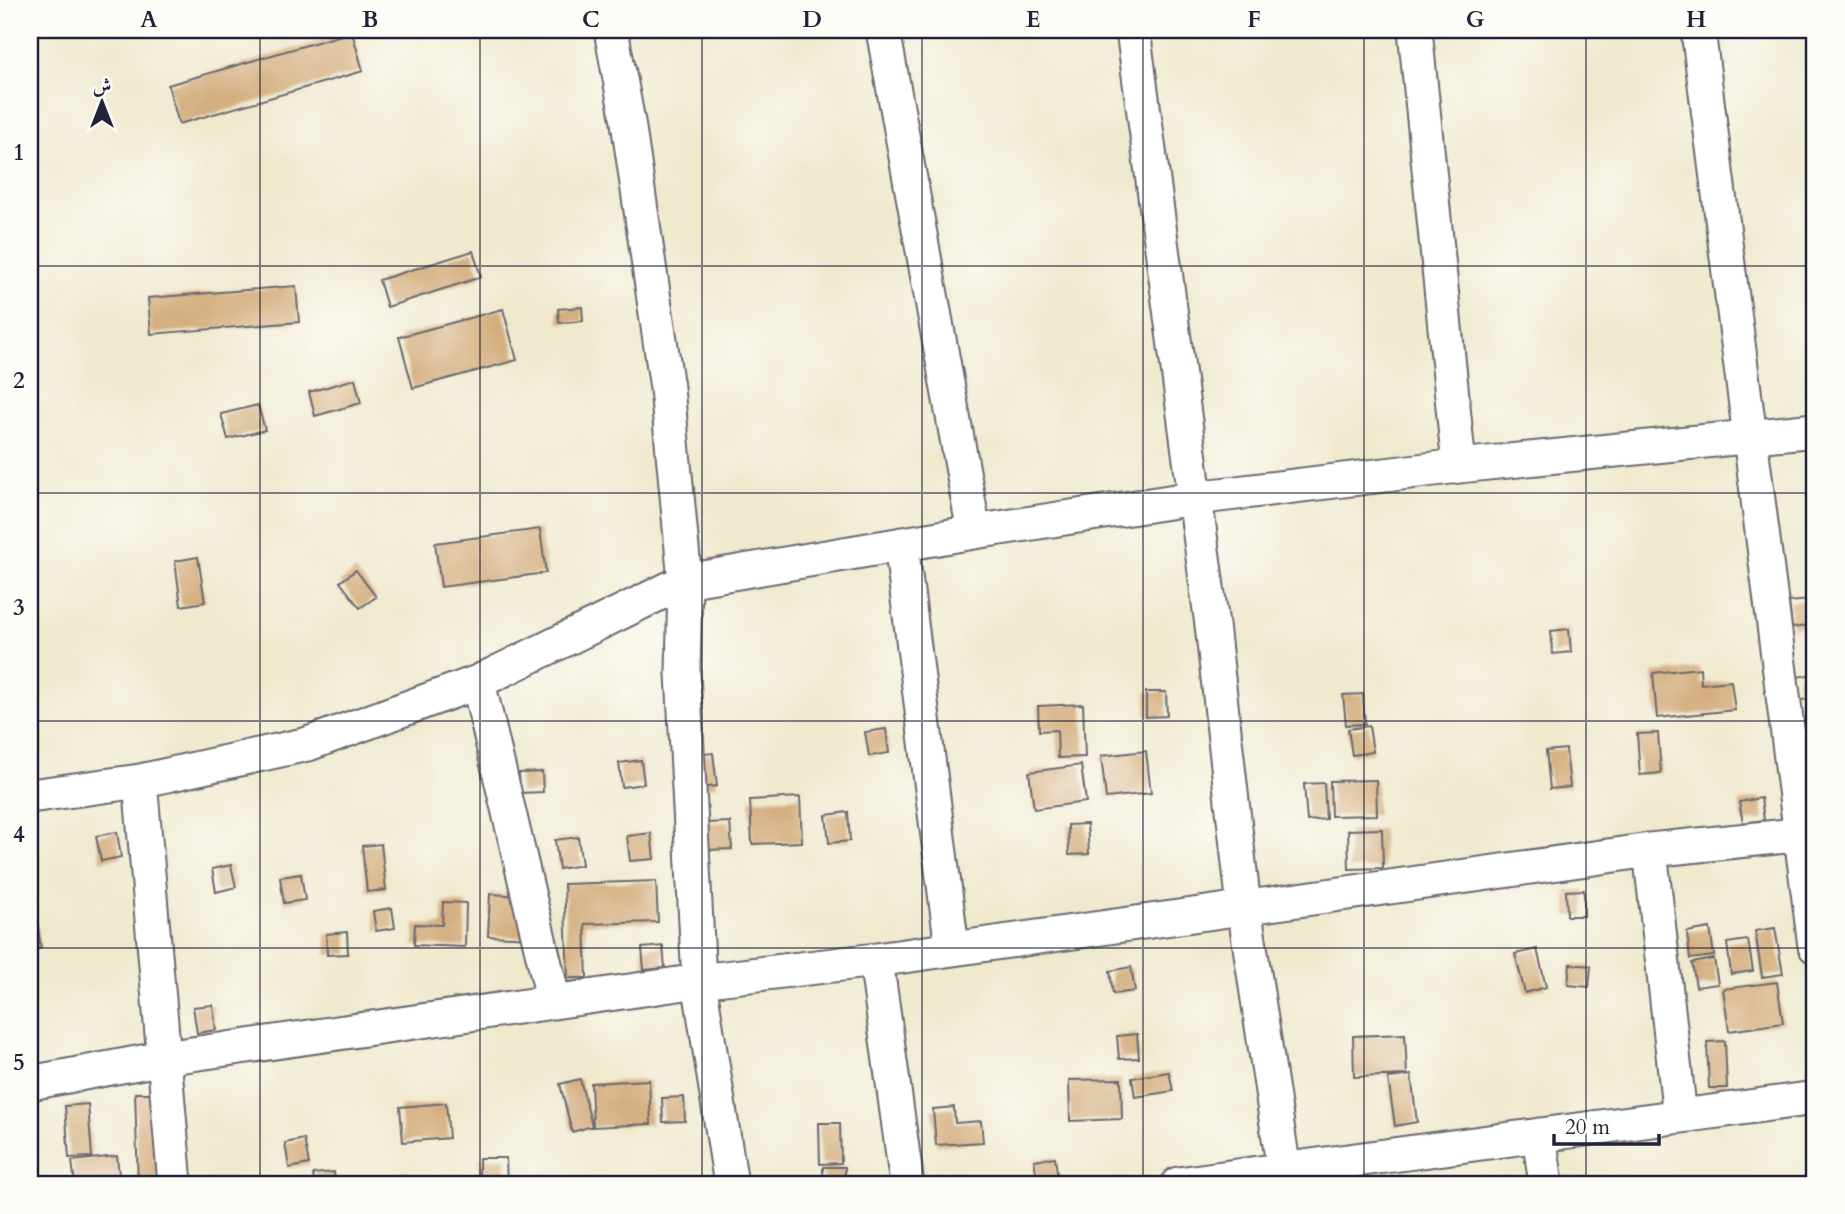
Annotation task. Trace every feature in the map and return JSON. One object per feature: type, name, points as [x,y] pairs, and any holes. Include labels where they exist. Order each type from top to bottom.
[{"type":"street","points":[[611,30],[628,122],[667,388],[685,581],[683,673],[699,981],[732,1184]]},
{"type":"street","points":[[883,30],[974,531]]},
{"type":"street","points":[[1133,30],[1195,498],[1244,907],[1285,1177]]},
{"type":"street","points":[[1415,30],[1459,466]]},
{"type":"street","points":[[1698,30],[1750,437],[1808,834],[1815,946]]},
{"type":"street","points":[[30,796],[140,781],[307,744],[478,682],[685,581],[974,531],[1195,498],[1459,466],[1815,430]]},
{"type":"street","points":[[901,544],[951,948]]},
{"type":"street","points":[[478,682],[554,1002]]},
{"type":"street","points":[[140,781],[175,1184]]},
{"type":"street","points":[[30,1083],[164,1058],[699,981],[876,960],[1650,850],[1808,834]]},
{"type":"street","points":[[1650,850],[1680,1116]]},
{"type":"street","points":[[876,960],[907,1184]]},
{"type":"street","points":[[1178,1184],[1285,1177],[1539,1135],[1815,1098]]},
{"type":"street","points":[[1539,1135],[1546,1184]]},
{"type":"building","points":[[352,32],[363,71],[179,124],[168,85]]},
{"type":"building","points":[[473,251],[481,277],[387,307],[379,280]]},
{"type":"building","points":[[296,286],[299,322],[151,334],[148,298]]},
{"type":"building","points":[[582,307],[583,321],[559,323],[558,309]]},
{"type":"building","points":[[503,309],[517,360],[413,388],[399,337]]},
{"type":"building","points":[[355,379],[361,403],[315,416],[309,392]]},
{"type":"building","points":[[258,405],[265,430],[228,439],[221,414]]},
{"type":"building","points":[[540,529],[546,573],[441,587],[435,543]]},
{"type":"building","points":[[198,557],[205,602],[181,606],[175,561]]},
{"type":"building","points":[[356,570],[376,597],[360,608],[340,582]]},
{"type":"building","points":[[1810,600],[1813,625],[1792,628],[1789,602]]},
{"type":"building","points":[[1569,629],[1571,652],[1553,654],[1551,631]]},
{"type":"building","points":[[1700,668],[1701,684],[1731,681],[1735,710],[1657,718],[1653,673]]},
{"type":"building","points":[[1815,674],[1815,698],[1801,700],[1797,677]]},
{"type":"building","points":[[1146,692],[1166,692],[1167,716],[1146,717]]},
{"type":"building","points":[[1363,694],[1365,724],[1346,725],[1343,695]]},
{"type":"building","points":[[1083,704],[1085,757],[1058,758],[1057,730],[1039,731],[1038,706]]},
{"type":"building","points":[[1369,726],[1373,752],[1352,755],[1348,729]]},
{"type":"building","points":[[886,729],[889,753],[869,756],[865,732]]},
{"type":"building","points":[[1658,733],[1661,773],[1640,775],[1637,734]]},
{"type":"building","points":[[1566,749],[1570,787],[1550,789],[1546,751]]},
{"type":"building","points":[[1146,751],[1151,793],[1106,798],[1101,756]]},
{"type":"building","points":[[713,753],[717,786],[698,788],[695,755]]},
{"type":"building","points":[[641,760],[644,784],[622,787],[619,763]]},
{"type":"building","points":[[1081,765],[1086,802],[1034,809],[1029,772]]},
{"type":"building","points":[[542,772],[543,792],[520,793],[519,773]]},
{"type":"building","points":[[1376,780],[1377,815],[1331,816],[1330,781]]},
{"type":"building","points":[[1324,783],[1326,819],[1307,821],[1304,784]]},
{"type":"building","points":[[800,797],[802,842],[752,844],[750,800]]},
{"type":"building","points":[[1761,798],[1764,820],[1743,823],[1739,802]]},
{"type":"building","points":[[848,812],[850,841],[829,843],[826,815]]},
{"type":"building","points":[[730,822],[732,849],[705,850],[704,823]]},
{"type":"building","points":[[1087,824],[1089,854],[1069,855],[1068,825]]},
{"type":"building","points":[[1382,829],[1383,868],[1349,869],[1348,830]]},
{"type":"building","points":[[117,832],[121,857],[101,861],[96,836]]},
{"type":"building","points":[[651,833],[654,859],[630,861],[627,836]]},
{"type":"building","points":[[578,837],[582,865],[559,869],[555,840]]},
{"type":"building","points":[[381,844],[386,890],[367,892],[362,846]]},
{"type":"building","points":[[231,865],[236,887],[216,892],[212,869]]},
{"type":"building","points":[[301,874],[305,900],[284,903],[280,877]]},
{"type":"building","points":[[656,881],[658,922],[585,924],[587,978],[568,978],[564,884]]},
{"type":"building","points":[[1584,890],[1584,916],[1567,916],[1566,891]]},
{"type":"building","points":[[490,894],[539,897],[537,938],[488,936]]},
{"type":"building","points":[[443,902],[466,903],[465,947],[414,945],[415,924],[442,925]]},
{"type":"building","points":[[392,908],[395,928],[376,931],[373,911]]},
{"type":"building","points":[[37,922],[41,948],[30,950],[30,923]]},
{"type":"building","points":[[1710,928],[1714,956],[1690,959],[1687,932]]},
{"type":"building","points":[[1775,928],[1783,974],[1762,977],[1755,931]]},
{"type":"building","points":[[347,932],[348,954],[327,955],[326,934]]},
{"type":"building","points":[[1748,940],[1753,971],[1731,974],[1727,943]]},
{"type":"building","points":[[663,946],[665,968],[644,970],[642,948]]},
{"type":"building","points":[[1537,949],[1546,987],[1525,993],[1515,954]]},
{"type":"building","points":[[1714,959],[1718,984],[1696,987],[1692,963]]},
{"type":"building","points":[[1570,964],[1591,966],[1589,987],[1568,985]]},
{"type":"building","points":[[1131,967],[1135,991],[1113,994],[1110,971]]},
{"type":"building","points":[[1777,982],[1783,1023],[1729,1031],[1723,989]]},
{"type":"building","points":[[213,1005],[216,1030],[197,1033],[193,1007]]},
{"type":"building","points":[[1137,1034],[1139,1058],[1119,1059],[1117,1036]]},
{"type":"building","points":[[1405,1034],[1407,1075],[1354,1077],[1353,1036]]},
{"type":"building","points":[[1725,1041],[1727,1088],[1709,1088],[1707,1042]]},
{"type":"building","points":[[1169,1072],[1173,1091],[1135,1097],[1132,1078]]},
{"type":"building","points":[[1411,1075],[1417,1122],[1395,1126],[1388,1078]]},
{"type":"building","points":[[580,1079],[592,1126],[572,1132],[560,1084]]},
{"type":"building","points":[[1121,1079],[1122,1119],[1070,1121],[1069,1080]]},
{"type":"building","points":[[649,1080],[651,1124],[593,1127],[591,1083]]},
{"type":"building","points":[[135,1093],[156,1093],[159,1184],[138,1184]]},
{"type":"building","points":[[684,1097],[685,1121],[663,1122],[662,1098]]},
{"type":"building","points":[[446,1103],[449,1138],[403,1142],[400,1107]]},
{"type":"building","points":[[88,1104],[92,1157],[69,1158],[65,1106]]},
{"type":"building","points":[[954,1107],[955,1123],[981,1121],[983,1142],[936,1145],[933,1109]]},
{"type":"building","points":[[819,1123],[840,1123],[841,1163],[820,1164]]},
{"type":"building","points":[[304,1139],[309,1164],[289,1168],[285,1143]]},
{"type":"building","points":[[117,1156],[120,1184],[75,1184],[72,1161]]},
{"type":"building","points":[[1055,1157],[1058,1181],[1038,1183],[1034,1160]]},
{"type":"building","points":[[479,1158],[506,1158],[507,1184],[479,1184]]},
{"type":"building","points":[[823,1167],[845,1167],[845,1184],[823,1184]]},
{"type":"building","points":[[334,1172],[335,1184],[314,1184],[313,1174]]},
{"type":"building","points":[[390,1176],[407,1176],[407,1184],[390,1184]]}]
